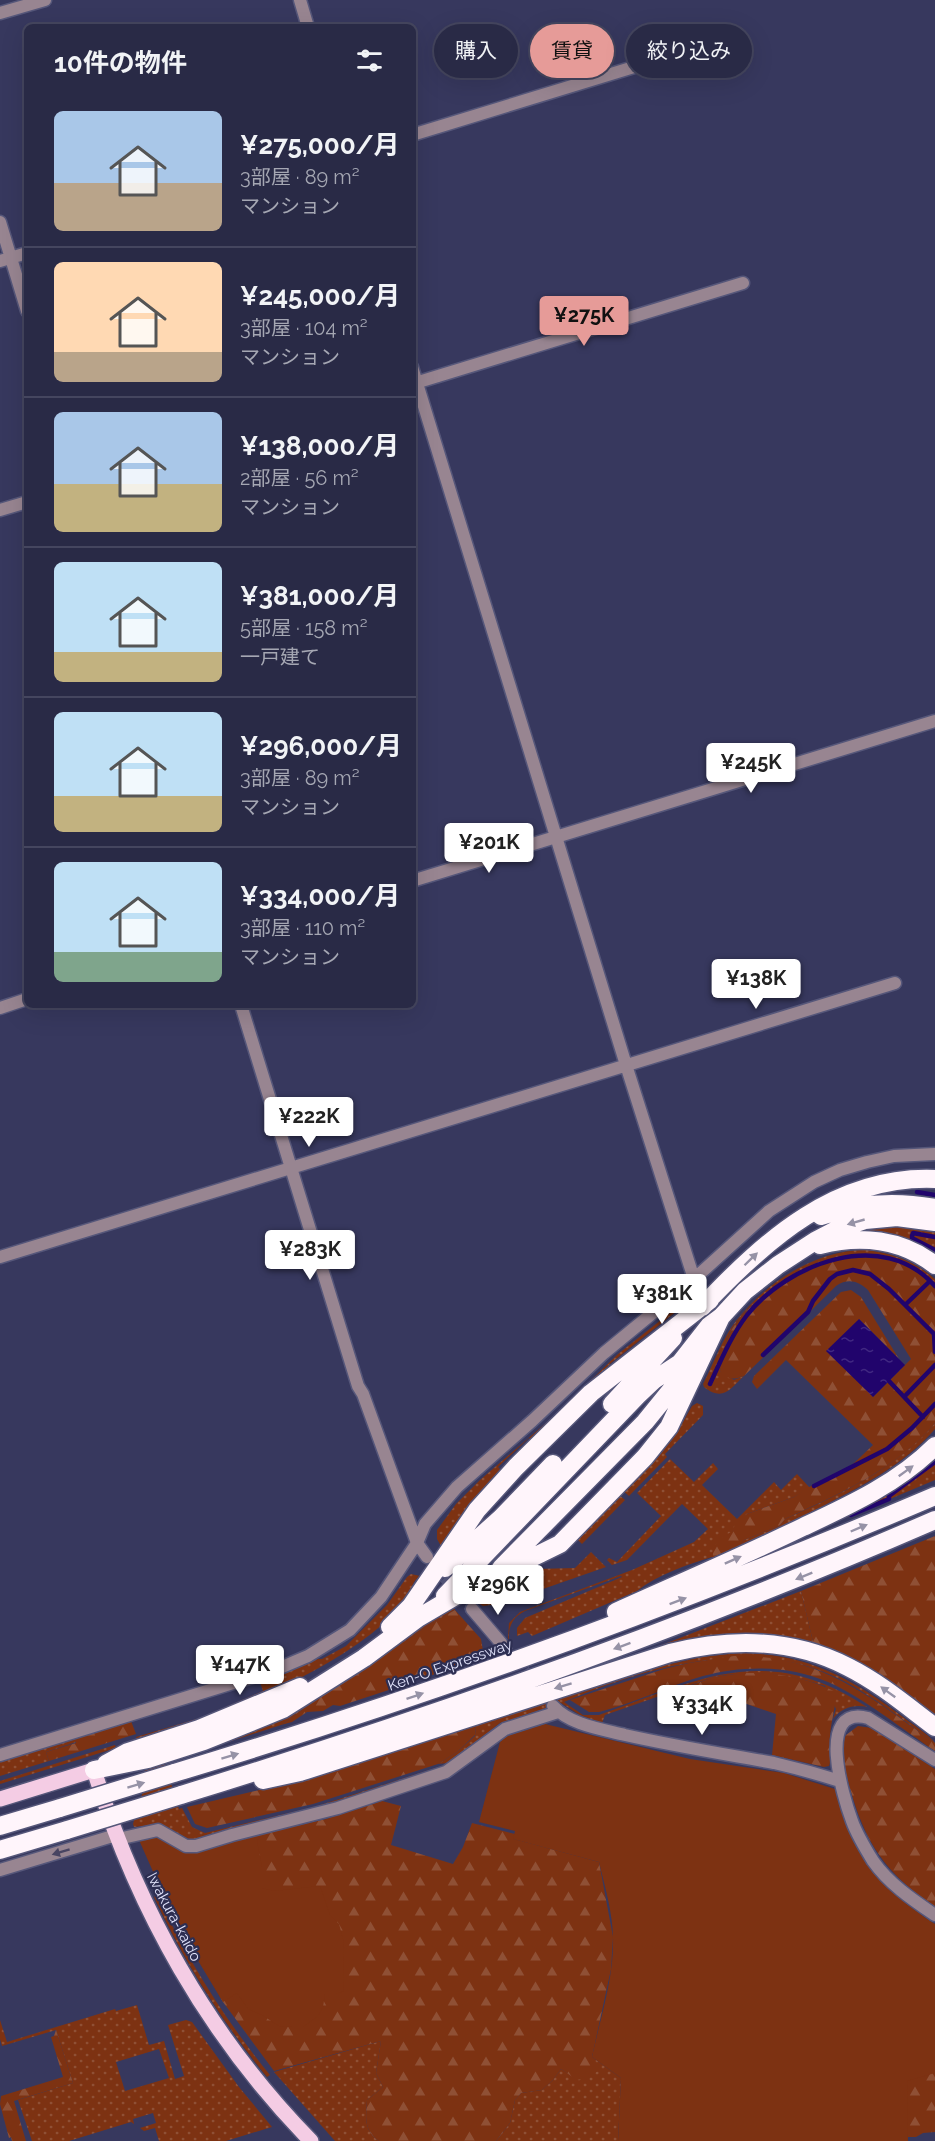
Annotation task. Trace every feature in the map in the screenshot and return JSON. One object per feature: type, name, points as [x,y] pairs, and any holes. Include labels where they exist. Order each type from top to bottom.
[{"type":"highway","points":[[430,1580],[501,1518],[710,1300],[776,1237],[823,1204],[859,1189],[903,1180],[935,1179]]},
{"type":"highway","points":[[776,1237],[823,1215],[858,1206],[894,1204],[935,1208]]},
{"type":"highway","points":[[418,1618],[464,1591],[522,1563],[647,1436],[694,1369],[718,1325],[756,1282],[804,1248],[836,1230],[865,1220],[897,1217],[935,1222]]},
{"type":"highway","points":[[804,1248],[829,1242],[870,1240],[902,1246],[935,1265]]},
{"type":"highway","points":[[94,1770],[128,1752],[200,1730],[264,1704],[345,1662],[394,1624],[430,1580],[525,1476],[680,1323],[710,1300]]},
{"type":"highway","points":[[94,1770],[148,1759],[204,1741],[283,1709],[364,1658],[451,1590],[633,1400],[654,1380],[680,1363],[709,1326],[718,1325]]},
{"type":"highway","points":[[490,1580],[694,1369]]},
{"type":"highway","points":[[464,1591],[665,1382],[694,1369]]},
{"type":"highway","points":[[449,1684],[668,1589],[823,1518],[863,1498],[902,1474],[935,1446]]},
{"type":"highway","name":"Ken-O Expressway","points":[[0,1826],[296,1736],[449,1684],[683,1599],[935,1496]]},
{"type":"highway","points":[[0,1850],[374,1734],[526,1682],[722,1608],[935,1520]]},
{"type":"highway","points":[[188,1793],[300,1772],[661,1656],[704,1646],[736,1642],[778,1645],[829,1658],[873,1682],[935,1727]]},
{"type":"main road","points":[[0,1799],[94,1770]]},
{"type":"main road","name":"Iwakura-kaido","points":[[94,1770],[117,1837],[153,1920],[202,2003],[249,2071],[311,2141]]},
{"type":"street","points":[[0,14],[45,0]]},
{"type":"street","points":[[300,0],[307,24]]},
{"type":"street","points":[[416,134],[626,69]]},
{"type":"street","points":[[0,222],[5,259],[24,304]]},
{"type":"street","points":[[5,259],[24,254]]},
{"type":"street","points":[[416,383],[743,283]]},
{"type":"street","points":[[416,386],[694,1279]]},
{"type":"street","points":[[0,510],[24,502]]},
{"type":"street","points":[[416,880],[935,721]]},
{"type":"street","points":[[0,1257],[895,983]]},
{"type":"street","points":[[0,1008],[24,1000]]},
{"type":"street","points":[[242,1008],[358,1386],[363,1394],[417,1543],[427,1557]]},
{"type":"street","points":[[0,1755],[254,1677],[308,1656],[338,1639],[357,1623],[381,1597],[417,1543],[425,1524],[458,1487],[604,1353],[694,1279],[769,1211],[814,1182],[840,1170],[894,1156],[935,1154]]},
{"type":"street","points":[[472,1609],[501,1643]]},
{"type":"street","points":[[0,1870],[117,1837],[158,1830],[186,1846],[202,1845],[338,1808],[446,1772],[505,1729],[555,1709],[581,1723],[601,1729],[680,1748],[786,1766],[840,1781]]},
{"type":"street","points":[[935,1760],[874,1721],[856,1716],[843,1723],[838,1735],[836,1756],[840,1781],[852,1821],[875,1863],[885,1876],[935,1915]]},
{"type":"green space","points":[[898,1227],[935,1232],[935,1255],[862,1232]]},
{"type":"green space","points":[[867,1250],[895,1256],[919,1267],[935,1279],[935,1289],[915,1269],[901,1261],[871,1255],[840,1258],[791,1276],[752,1305],[730,1332],[720,1371],[734,1380],[744,1376],[721,1394],[704,1387],[703,1384],[731,1328],[748,1307],[762,1293],[794,1270],[811,1262],[848,1251]]},
{"type":"green space","points":[[854,1255],[879,1256],[904,1263],[918,1272],[935,1289],[935,1423],[903,1454],[866,1479],[785,1519],[779,1526],[744,1540],[741,1545],[713,1557],[716,1544],[733,1531],[735,1523],[747,1514],[794,1497],[814,1484],[851,1466],[873,1445],[786,1360],[757,1389],[752,1382],[754,1376],[841,1292],[851,1290],[861,1297],[899,1359],[859,1319],[873,1397],[911,1359],[868,1290],[860,1284],[849,1281],[836,1286],[744,1376],[731,1378],[720,1371],[730,1332],[753,1305],[791,1276],[796,1276],[821,1263]]},
{"type":"green space","points":[[685,1301],[687,1303],[611,1363],[533,1441],[529,1438],[498,1467],[503,1472],[467,1509],[441,1546],[437,1539],[437,1530],[456,1504],[480,1480],[554,1416],[618,1354]]},
{"type":"green space","points":[[697,1403],[703,1406],[703,1415],[629,1496],[621,1489],[679,1429],[692,1406]]},
{"type":"green space","points":[[935,1423],[935,1429],[923,1442],[895,1465],[865,1484],[817,1509],[713,1559],[712,1557],[673,1571],[637,1591],[532,1636],[528,1632],[517,1636],[517,1628],[525,1618],[622,1577],[525,1611],[512,1622],[509,1640],[508,1638],[509,1623],[520,1612],[632,1570],[694,1542],[708,1529],[682,1504],[627,1560],[612,1565],[607,1560],[609,1558],[617,1562],[661,1516],[637,1493],[670,1459],[694,1482],[713,1463],[718,1469],[702,1485],[737,1519],[774,1482],[781,1490],[797,1474],[810,1488],[794,1497],[747,1514],[733,1531],[720,1554],[741,1545],[744,1540],[779,1526],[785,1519],[866,1479],[903,1454]]},
{"type":"green space","points":[[935,1455],[935,1480],[826,1526]]},
{"type":"green space","points":[[617,1493],[625,1500],[582,1544],[574,1536]]},
{"type":"green space","points":[[935,1536],[935,1718],[814,1646],[801,1591]]},
{"type":"green space","points":[[591,1552],[606,1567],[500,1604],[483,1606],[475,1601],[477,1599],[491,1603],[523,1594],[494,1598],[484,1596],[535,1569],[575,1568]]},
{"type":"green space","points":[[411,1574],[420,1576],[403,1603],[376,1630],[344,1653],[259,1697],[138,1742],[136,1737],[200,1718],[263,1691],[260,1682],[322,1659],[346,1646],[387,1605]]},
{"type":"green space","points":[[801,1591],[814,1646],[636,1655]]},
{"type":"green space","points":[[454,1608],[455,1610],[368,1666],[358,1670],[281,1725],[222,1744],[245,1733],[423,1624]]},
{"type":"green space","points":[[455,1610],[481,1639],[486,1655],[427,1677],[414,1678],[410,1683],[340,1706],[333,1705],[323,1711],[307,1712],[292,1722],[281,1725],[358,1670],[368,1666]]},
{"type":"green space","points":[[738,1653],[785,1657],[826,1670],[864,1690],[924,1732],[935,1743],[853,1686],[824,1672],[792,1662],[759,1658],[726,1658],[659,1669],[564,1702],[583,1715],[599,1715],[701,1679],[733,1673],[765,1671],[797,1675],[831,1687],[867,1707],[848,1708],[833,1719],[836,1709],[825,1686],[770,1674],[728,1675],[714,1677],[605,1715],[602,1723],[580,1715],[561,1703],[500,1723],[448,1763],[438,1764],[457,1752],[475,1736],[476,1724],[666,1665],[702,1657]]},
{"type":"green space","points":[[734,1656],[765,1657],[792,1662],[842,1681],[888,1709],[935,1743],[935,1751],[841,1688],[798,1672],[766,1668],[718,1672],[599,1712],[589,1712],[570,1700],[664,1669]]},
{"type":"green space","points":[[742,1673],[790,1676],[836,1692],[830,1736],[829,1766],[824,1767],[772,1755],[776,1714],[741,1702],[681,1689],[714,1677]]},
{"type":"green space","points":[[131,1721],[136,1734],[49,1761],[46,1752],[76,1743],[74,1737]]},
{"type":"green space","points":[[476,1724],[475,1735],[457,1752],[438,1764],[313,1804],[207,1828],[195,1824],[187,1807],[293,1782]]},
{"type":"green space","points":[[545,1724],[690,1759],[784,1773],[835,1789],[850,1833],[870,1868],[898,1896],[935,1924],[935,2073],[907,2081],[908,2141],[618,2141],[621,2078],[592,2057],[609,1983],[613,1954],[612,1920],[599,1862],[513,1839],[515,1831],[479,1822],[500,1742],[507,1736]]},
{"type":"green space","points":[[858,1726],[872,1728],[935,1769],[935,1907],[890,1869],[879,1855],[862,1824],[849,1785],[843,1753],[846,1735]]},
{"type":"green space","points":[[74,1737],[76,1742],[46,1752],[49,1761],[0,1776],[0,1760]]},
{"type":"green space","points":[[115,1745],[116,1748],[0,1784],[0,1781]]},
{"type":"green space","points":[[165,1764],[179,1809],[182,1808],[192,1827],[205,1833],[314,1807],[445,1765],[309,1811],[191,1840],[160,1824],[134,1827],[147,1778],[144,1771]]},
{"type":"green space","points":[[382,1801],[401,1806],[391,1845],[453,1864],[463,1847],[472,1823],[515,1834],[514,1839],[599,1862],[613,1937],[611,1969],[592,2057],[599,2070],[590,2077],[577,2080],[561,2069],[542,2090],[521,2093],[515,2100],[510,2123],[496,2141],[379,2141],[374,2137],[368,2128],[366,2112],[367,2100],[383,2087],[376,2073],[381,2041],[274,2071],[223,2002],[194,1954],[153,1875],[161,1837],[183,1852],[198,1852],[326,1819]]},
{"type":"green space","points":[[262,1835],[257,1841],[262,1867],[262,1888],[274,1891],[320,1886],[330,1915],[339,1924],[343,1939],[344,1991],[325,1994],[323,2007],[318,2016],[303,2027],[279,2026],[248,2009],[237,1993],[223,2002],[174,1919],[139,1840],[161,1837],[178,1850],[189,1853]]},
{"type":"green space","points":[[157,1895],[194,1966],[222,2011],[270,2075],[267,2077],[219,2013],[191,1968],[154,1897]]},
{"type":"green space","points":[[137,2005],[149,2045],[164,2041],[175,2079],[184,2076],[168,2025],[186,2020],[192,2022],[239,2087],[272,2127],[226,2141],[159,2141],[155,2128],[144,2131],[140,2128],[156,2123],[153,2113],[133,2119],[134,2124],[131,2122],[69,2141],[32,2141],[18,2100],[73,2083],[56,2030],[2,2046],[0,2020],[7,2042],[115,2009],[116,2011]],"holes":[[[159,2049],[169,2078],[125,2091],[116,2062]]]},
{"type":"green space","points":[[935,2027],[935,2132],[923,2133],[916,2137],[904,2137],[896,2081]]},
{"type":"green space","points":[[56,2030],[73,2083],[14,2101],[26,2141],[12,2141],[11,2137],[9,2138],[0,2104],[1,2096],[63,2077],[51,2037],[54,2036]]},
{"type":"green space","points":[[381,2041],[376,2073],[383,2087],[367,2100],[366,2112],[368,2128],[379,2141],[335,2141],[274,2072]]},
{"type":"green space","points":[[592,2057],[621,2078],[618,2141],[496,2141],[510,2123],[515,2100],[521,2093],[542,2090],[561,2069],[577,2079]]},
{"type":"water","points":[[859,1319],[905,1365],[873,1397],[826,1351]]},
{"type":"waterway","points":[[917,1192],[935,1195]]},
{"type":"waterway","points":[[912,1236],[913,1233],[935,1237]]},
{"type":"waterway","points":[[912,1238],[935,1250]]},
{"type":"waterway","points":[[710,1384],[731,1340],[747,1315],[765,1296],[787,1280],[811,1267],[837,1259],[864,1256],[890,1258],[914,1268],[935,1286]]},
{"type":"waterway","points":[[763,1355],[808,1312],[813,1301],[830,1279],[837,1274],[853,1270],[870,1274],[889,1289],[934,1334],[935,1352]]},
{"type":"waterway","points":[[905,1305],[930,1281]]},
{"type":"waterway","points":[[904,1397],[935,1365]]},
{"type":"waterway","points":[[889,1381],[923,1417]]},
{"type":"waterway","points":[[814,1486],[887,1449],[935,1404]]},
{"type":"waterway","points":[[851,1515],[889,1499],[889,1496],[935,1462]]},
{"type":"tunnel","points":[[433,1564],[472,1609]]},
{"type":"tunnel","points":[[501,1643],[535,1684]]}]
